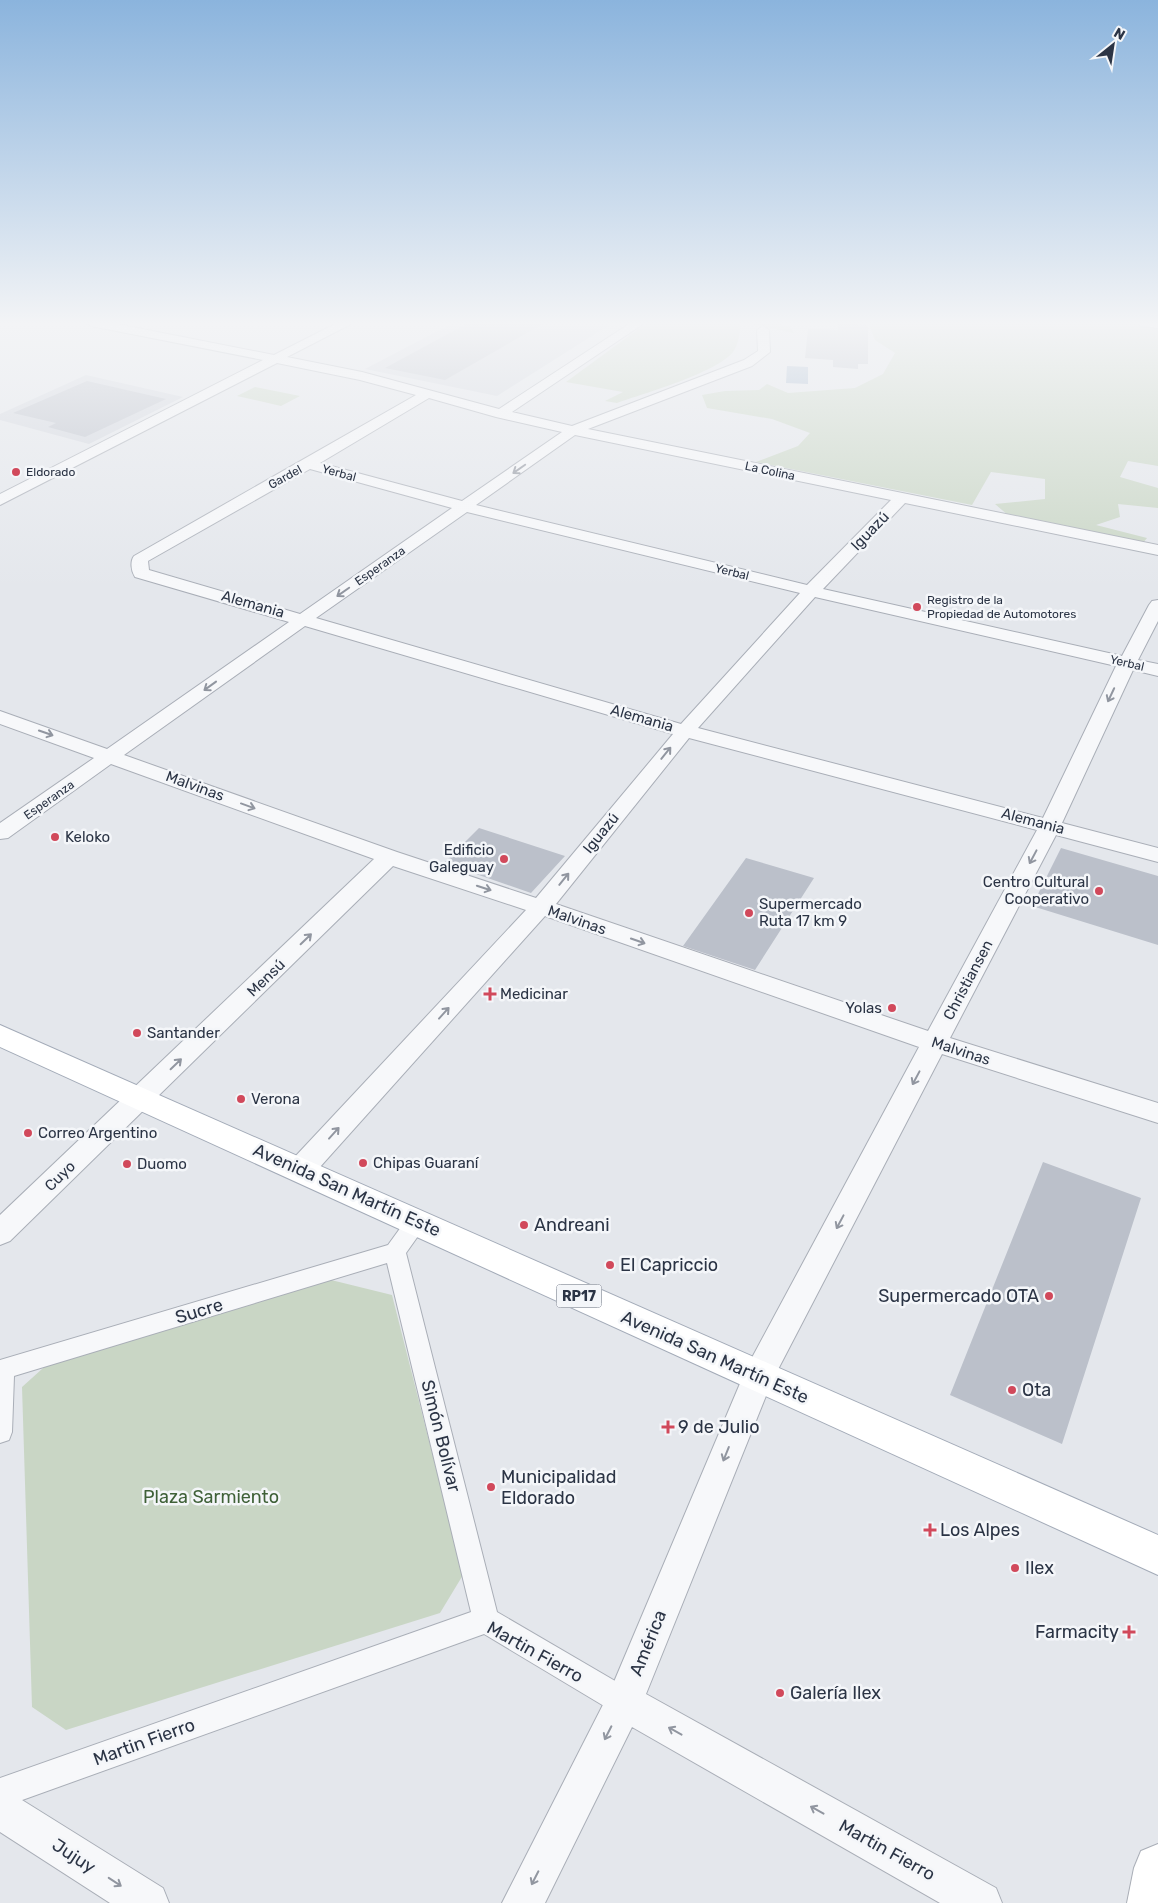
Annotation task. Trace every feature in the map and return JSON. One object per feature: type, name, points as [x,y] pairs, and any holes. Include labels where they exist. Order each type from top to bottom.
[{"type":"main road","name":"Avenida San Martín Este","points":[[0,1035],[1158,1556]]},
{"type":"main road","points":[[1151,1903],[1158,1868]]},
{"type":"street","points":[[0,500],[172,411]]},
{"type":"street","name":"Gardel","points":[[140,559],[399,411]]},
{"type":"street","name":"La Colina","points":[[490,411],[573,430],[1158,550]]},
{"type":"street","points":[[501,414],[506,411]]},
{"type":"street","name":"Esperanza","points":[[0,833],[573,430],[623,411]]},
{"type":"street","name":"Yerbal","points":[[308,464],[465,507],[811,592],[1158,670]]},
{"type":"street","name":"Iguazú","points":[[301,1169],[541,907],[685,731],[811,592],[901,498]]},
{"type":"street","name":"Alemania","points":[[140,559],[141,573],[685,731],[1158,855]]},
{"type":"street","name":"Christiansen","points":[[758,1377],[1050,826],[1127,662],[1158,605]]},
{"type":"street","name":"Malvinas","points":[[0,717],[390,857],[935,1043],[1158,1113]]},
{"type":"street","name":"Mensú","points":[[141,1098],[390,857]]},
{"type":"street","name":"Cuyo","points":[[0,1233],[141,1098]]},
{"type":"street","points":[[395,1252],[417,1222]]},
{"type":"street","name":"Sucre","points":[[1,1369],[395,1252]]},
{"type":"street","name":"Simón Bolívar","points":[[395,1252],[486,1620]]},
{"type":"street","points":[[0,1432],[1,1369]]},
{"type":"street","name":"América","points":[[523,1903],[624,1702],[758,1377]]},
{"type":"street","name":"Martin Fierro","points":[[0,1793],[486,1620],[624,1702],[981,1903]]},
{"type":"street","name":"Jujuy","points":[[0,1809],[148,1903]]},
{"type":"shaded area","points":[[7,411],[155,411],[89,444],[0,420],[0,414]]},
{"type":"green space","points":[[724,411],[1158,411],[1158,466],[1128,461],[1120,477],[1158,488],[1158,508],[1118,504],[1120,517],[1096,525],[1147,538],[1143,543],[1009,516],[995,504],[1045,499],[1045,479],[991,472],[972,505],[756,462],[798,446],[810,433],[772,419]]},
{"type":"green space","name":"Plaza Sarmiento","points":[[327,1279],[392,1295],[463,1575],[440,1613],[66,1730],[32,1707],[22,1387],[62,1351]]},
{"type":"building","points":[[18,411],[141,411],[85,437],[48,427],[56,423],[13,413]]},
{"type":"building","name":"Edificio Galeguay","points":[[479,828],[565,856],[531,893],[444,863]]},
{"type":"building","name":"Centro Cultural Cooperativo","points":[[1061,848],[1158,876],[1158,945],[1032,906]]},
{"type":"building","name":"Supermercado Ruta 17 km 9","points":[[746,858],[814,878],[755,970],[683,946]]},
{"type":"building","name":"Supermercado OTA","points":[[1043,1162],[1141,1198],[1062,1444],[950,1395]]},
{"type":"place","name":"Eldorado","points":[[16,472]]},
{"type":"place","name":"Registro de la Propiedad de Automotores","points":[[917,607]]},
{"type":"place","name":"Keloko","points":[[55,837]]},
{"type":"place","name":"Edificio Galeguay","points":[[504,859]]},
{"type":"place","name":"Centro Cultural Cooperativo","points":[[1099,891]]},
{"type":"place","name":"Supermercado Ruta 17 km 9","points":[[749,913]]},
{"type":"place","name":"Medicinar","points":[[490,994]]},
{"type":"place","name":"Yolas","points":[[892,1008]]},
{"type":"place","name":"Santander","points":[[137,1033]]},
{"type":"place","name":"Verona","points":[[241,1099]]},
{"type":"place","name":"Correo Argentino","points":[[28,1133]]},
{"type":"place","name":"Chipas Guaraní","points":[[363,1163]]},
{"type":"place","name":"Duomo","points":[[127,1164]]},
{"type":"place","name":"Andreani","points":[[524,1225]]},
{"type":"place","name":"El Capriccio","points":[[610,1265]]},
{"type":"place","name":"Supermercado OTA","points":[[1049,1296]]},
{"type":"place","name":"Ota","points":[[1012,1390]]},
{"type":"place","name":"9 de Julio","points":[[668,1427]]},
{"type":"place","name":"Municipalidad Eldorado","points":[[491,1487]]},
{"type":"place","name":"Los Alpes","points":[[930,1530]]},
{"type":"place","name":"Ilex","points":[[1015,1568]]},
{"type":"place","name":"Farmacity","points":[[1129,1632]]},
{"type":"place","name":"Galería Ilex","points":[[780,1693]]}]
